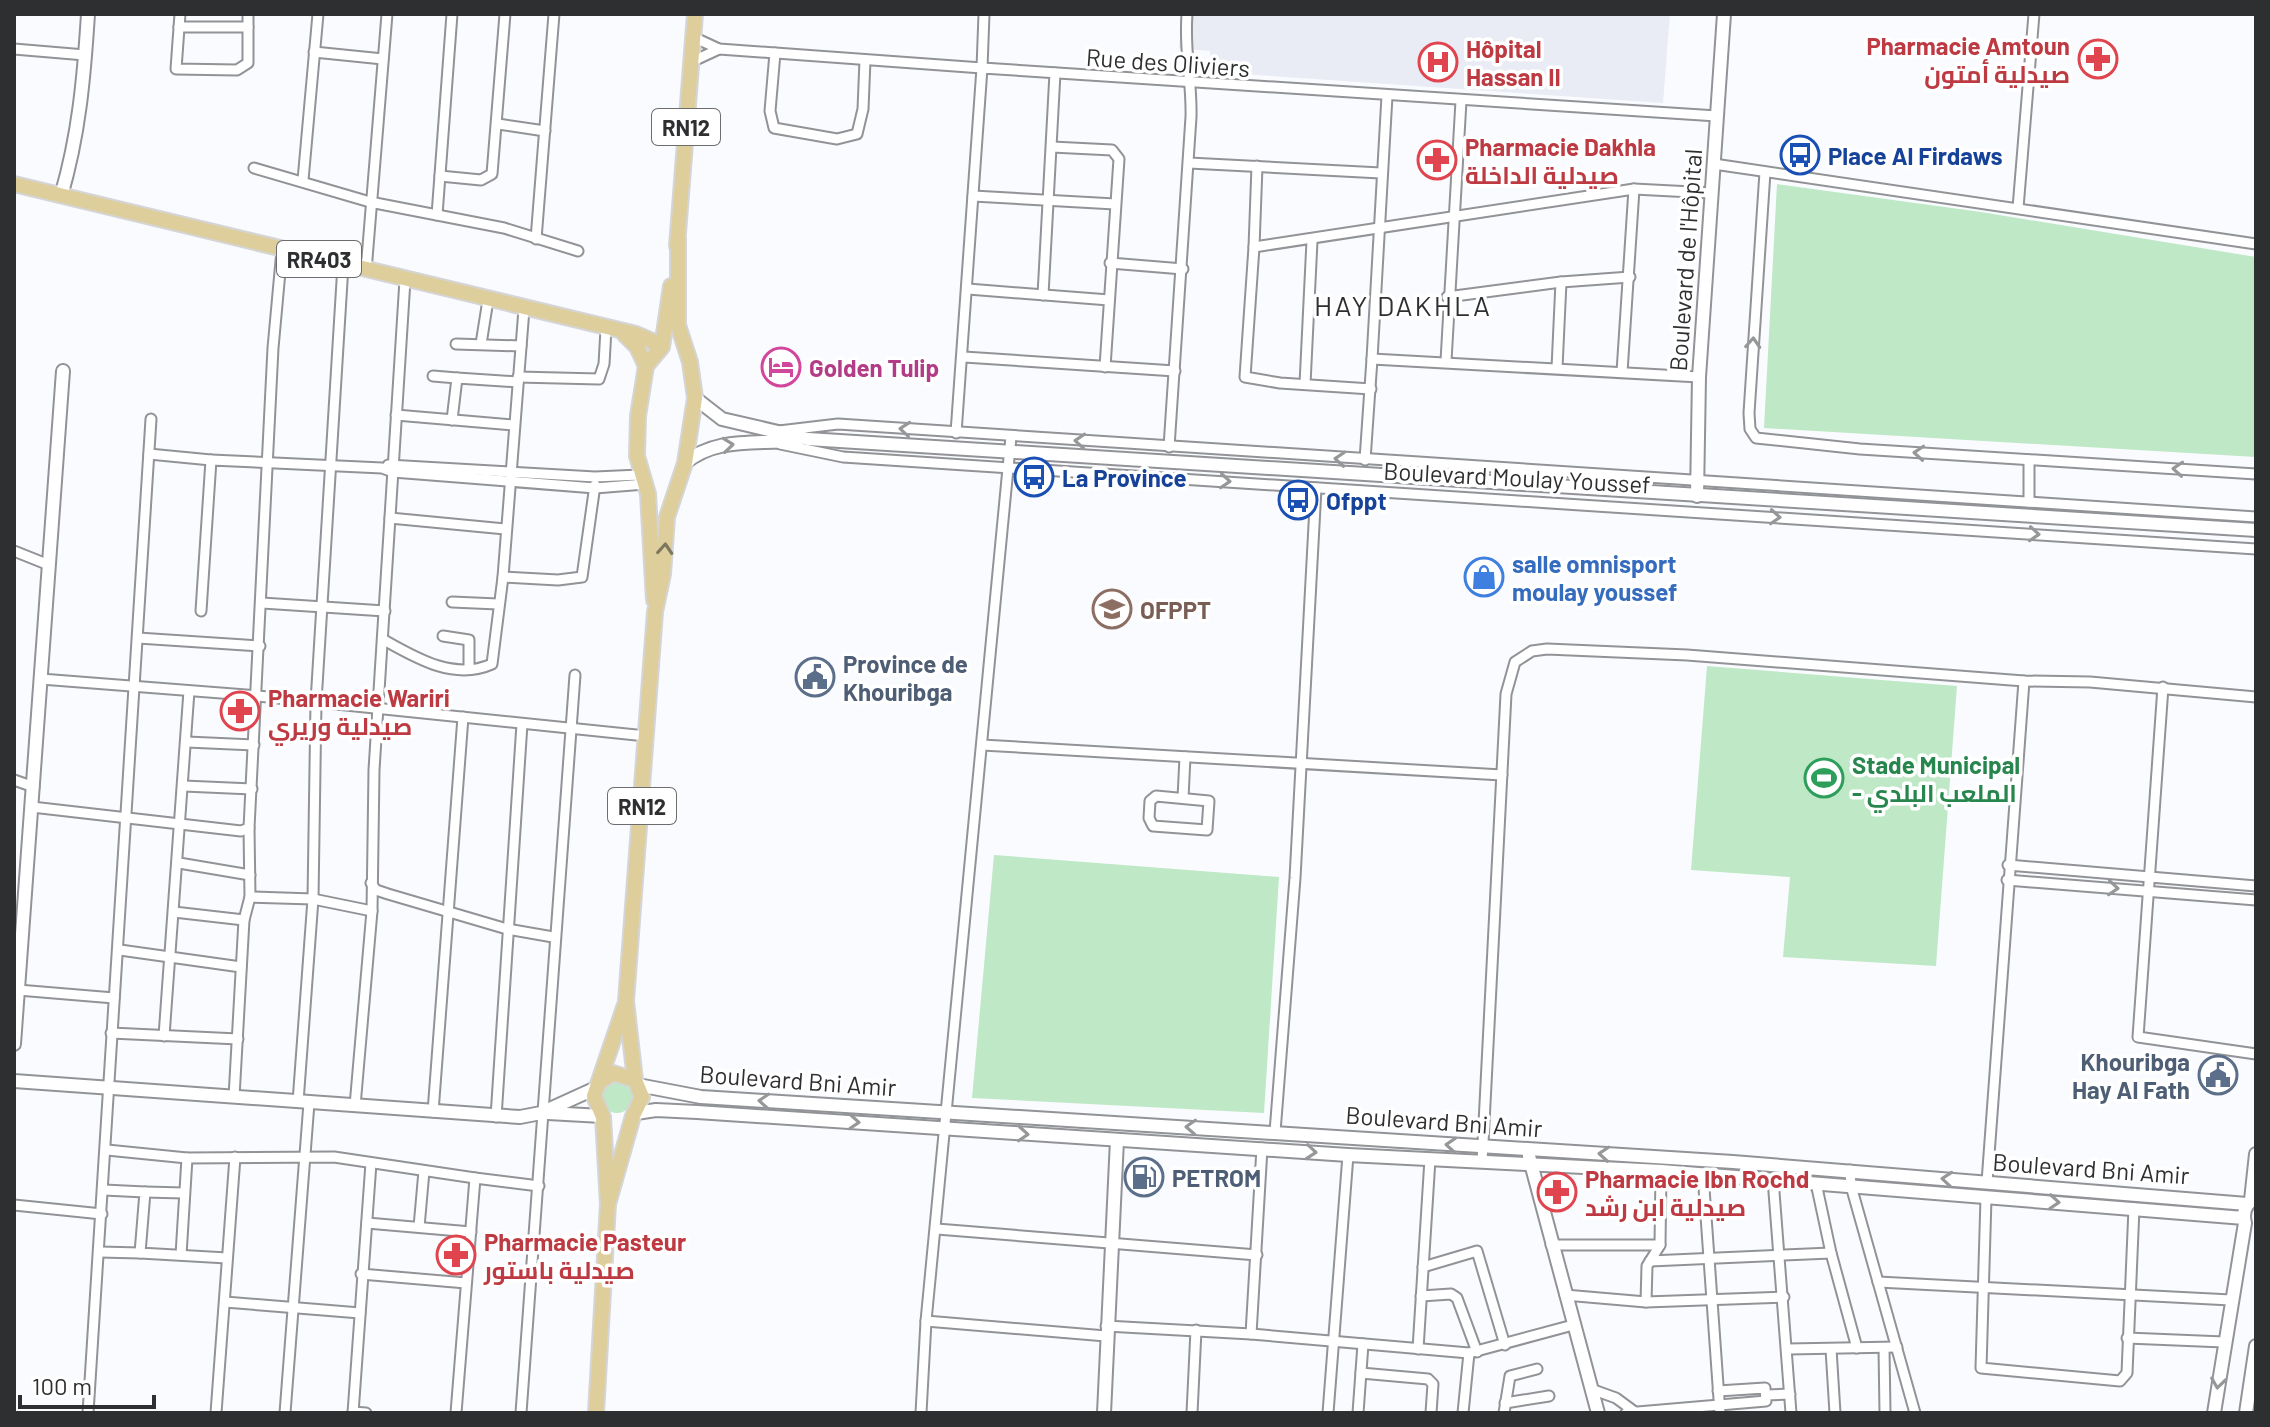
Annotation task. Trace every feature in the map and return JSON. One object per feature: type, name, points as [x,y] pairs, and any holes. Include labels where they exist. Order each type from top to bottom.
[{"type":"main road","points":[[61,196],[75,147],[88,14]]},
{"type":"main road","name":"RN12","points":[[608,1204],[642,1097],[637,1082],[626,1001],[655,612],[663,574],[667,517],[685,463],[695,398],[678,325],[678,240],[695,14]]},
{"type":"main road","name":"Boulevard de l'Hôpital","points":[[1697,496],[1699,377],[1724,14]]},
{"type":"main road","name":"RR403","points":[[14,184],[644,337],[660,348]]},
{"type":"main road","name":"RN12","points":[[655,612],[638,416],[646,366],[660,348],[678,240]]},
{"type":"main road","points":[[624,334],[637,347],[646,366]]},
{"type":"main road","points":[[660,348],[685,353]]},
{"type":"main road","points":[[14,1044],[63,371]]},
{"type":"main road","points":[[695,398],[722,419],[776,437]]},
{"type":"main road","points":[[685,463],[696,453],[719,445],[776,437]]},
{"type":"main road","name":"Boulevard Moulay Youssef","points":[[776,437],[2256,530]]},
{"type":"main road","points":[[644,482],[675,486]]},
{"type":"main road","name":"RN12","points":[[596,1413],[608,1204],[602,1116],[594,1103],[626,1001]]},
{"type":"main road","points":[[541,1113],[598,1085],[613,1073],[637,1082]]},
{"type":"main road","points":[[14,1081],[496,1117],[541,1113],[602,1116],[618,1122],[634,1115]]},
{"type":"main road","name":"Boulevard Bni Amir","points":[[637,1082],[701,1097],[1850,1170],[2252,1201]]},
{"type":"main road","name":"Boulevard Bni Amir","points":[[634,1115],[656,1110],[697,1112],[1348,1155],[1661,1171],[2134,1208],[2244,1221]]},
{"type":"main road","points":[[1104,1413],[1117,1140]]},
{"type":"main road","points":[[1529,1149],[1529,1164],[1598,1413]]},
{"type":"main road","points":[[2214,1413],[2244,1221],[2252,1201],[2256,1154]]},
{"type":"main road","points":[[2244,1221],[2256,1233]]},
{"type":"main road","points":[[2246,1413],[2256,1346]]},
{"type":"street","points":[[180,14],[176,69],[237,70],[248,63],[248,14]]},
{"type":"street","points":[[303,180],[318,14]]},
{"type":"street","points":[[366,271],[387,14]]},
{"type":"street","points":[[437,215],[452,14]]},
{"type":"street","points":[[440,176],[481,180],[489,177],[494,167],[505,14]]},
{"type":"street","points":[[536,239],[554,14]]},
{"type":"street","points":[[956,433],[964,357],[984,14]]},
{"type":"street","points":[[1169,447],[1189,163],[1192,83],[1184,52],[1187,14]]},
{"type":"street","points":[[2018,208],[2034,14]]},
{"type":"street","points":[[179,27],[248,27]]},
{"type":"street","points":[[693,37],[719,49]]},
{"type":"street","points":[[14,49],[85,55]]},
{"type":"street","points":[[691,62],[719,49]]},
{"type":"street","name":"Rue des Oliviers","points":[[719,49],[1717,116]]},
{"type":"street","points":[[314,52],[383,59]]},
{"type":"street","points":[[775,53],[770,111],[774,128],[837,139],[857,134],[863,109],[865,60]]},
{"type":"street","points":[[1043,295],[1055,73]]},
{"type":"street","points":[[1365,460],[1371,389],[1376,230],[1387,96]]},
{"type":"street","points":[[1446,361],[1447,297],[1461,101]]},
{"type":"street","points":[[498,124],[545,131]]},
{"type":"street","points":[[1052,147],[1116,152],[1119,165],[1105,367]]},
{"type":"street","points":[[1189,163],[1381,173]]},
{"type":"street","points":[[1714,164],[2256,244]]},
{"type":"street","points":[[1257,166],[1254,247],[1243,372],[1254,380],[1371,389]]},
{"type":"street","points":[[254,168],[370,202],[504,228],[578,251]]},
{"type":"street","points":[[1765,172],[1749,413],[1753,434],[1772,442],[2256,474]]},
{"type":"street","points":[[1622,372],[1634,189]]},
{"type":"street","points":[[1254,247],[1312,241],[1634,189],[1711,193]]},
{"type":"street","points":[[973,196],[1115,204]]},
{"type":"street","points":[[1305,384],[1312,241]]},
{"type":"street","points":[[234,1097],[244,920],[250,897],[249,828],[270,461],[273,348],[282,250]]},
{"type":"street","points":[[1110,263],[1183,269]]},
{"type":"street","points":[[285,1413],[302,1159],[313,899],[316,702],[328,464],[343,265]]},
{"type":"street","points":[[1447,297],[1561,282],[1630,277]]},
{"type":"street","points":[[355,1106],[372,911],[370,880],[378,708],[405,280]]},
{"type":"street","points":[[1557,368],[1561,282]]},
{"type":"street","points":[[968,289],[1109,300]]},
{"type":"street","points":[[481,344],[488,300]]},
{"type":"street","points":[[384,640],[437,667],[469,668],[492,664],[503,577],[524,309]]},
{"type":"street","points":[[433,376],[599,379],[604,364],[606,329]]},
{"type":"street","points":[[456,344],[521,346]]},
{"type":"street","points":[[964,357],[1175,371]]},
{"type":"street","points":[[1372,359],[1699,377]]},
{"type":"street","points":[[452,420],[457,378]]},
{"type":"street","points":[[396,415],[513,425]]},
{"type":"street","points":[[88,1413],[107,1150],[111,1033],[120,950],[151,419]]},
{"type":"street","name":"Boulevard Moulay Youssef","points":[[776,437],[838,424],[1365,460],[1697,496],[2256,549]]},
{"type":"street","points":[[933,447],[934,432]]},
{"type":"street","name":"Boulevard Moulay Youssef","points":[[776,437],[843,457],[1316,488],[2029,502],[2256,517]]},
{"type":"street","points":[[921,1413],[926,1321],[1011,437]]},
{"type":"street","points":[[843,457],[844,441]]},
{"type":"street","points":[[149,454],[595,483],[644,482]]},
{"type":"street","points":[[201,611],[211,460]]},
{"type":"street","points":[[2029,460],[2029,502]]},
{"type":"street","points":[[503,577],[558,580],[582,577],[595,483]]},
{"type":"street","points":[[1275,1132],[1295,878],[1316,488]]},
{"type":"street","points":[[390,518],[505,529]]},
{"type":"street","points":[[14,551],[49,565]]},
{"type":"street","points":[[452,602],[498,604]]},
{"type":"street","points":[[262,603],[385,611]]},
{"type":"street","points":[[443,636],[469,640],[469,668]]},
{"type":"street","points":[[138,638],[260,646]]},
{"type":"street","points":[[1482,1162],[1510,672],[1515,662],[1532,651],[1687,655],[2024,681],[2163,687],[2256,697]]},
{"type":"street","points":[[521,1413],[539,1186],[553,937],[575,675]]},
{"type":"street","points":[[41,679],[258,696],[646,736]]},
{"type":"street","points":[[1987,1182],[2008,865],[2024,681]]},
{"type":"street","points":[[2163,687],[2138,1037],[2256,1054]]},
{"type":"street","points":[[164,1036],[179,863],[189,691]]},
{"type":"street","points":[[433,1112],[463,717]]},
{"type":"street","points":[[496,1117],[522,724]]},
{"type":"street","points":[[187,742],[254,745]]},
{"type":"street","points":[[982,745],[1502,775]]},
{"type":"street","points":[[1183,798],[1185,757]]},
{"type":"street","points":[[14,780],[34,787]]},
{"type":"street","points":[[184,786],[252,789]]},
{"type":"street","points":[[1153,798],[1183,798],[1209,801],[1207,830],[1150,823],[1153,798]]},
{"type":"street","points":[[32,807],[181,826],[241,831],[249,828]]},
{"type":"street","points":[[179,863],[250,875]]},
{"type":"street","points":[[2008,865],[2256,886]]},
{"type":"street","points":[[2088,886],[2089,871]]},
{"type":"street","points":[[370,880],[376,890],[507,929],[553,937]]},
{"type":"street","points":[[2007,880],[2256,900]]},
{"type":"street","points":[[250,897],[313,899],[372,911]]},
{"type":"street","points":[[174,912],[244,920]]},
{"type":"street","points":[[120,950],[241,967]]},
{"type":"street","points":[[18,990],[114,998]]},
{"type":"street","points":[[111,1033],[238,1039]]},
{"type":"street","points":[[1251,1334],[1262,1148]]},
{"type":"street","points":[[107,1150],[187,1158],[334,1157],[539,1186]]},
{"type":"street","points":[[1328,1413],[1348,1155]]},
{"type":"street","points":[[216,1413],[235,1157]]},
{"type":"street","points":[[181,1255],[187,1158]]},
{"type":"street","points":[[1418,1349],[1430,1159]]},
{"type":"street","points":[[366,1413],[353,1412],[371,1163]]},
{"type":"street","points":[[1850,1170],[1851,1186],[1915,1413]]},
{"type":"street","points":[[419,1227],[424,1171]]},
{"type":"street","points":[[1646,1302],[1646,1273],[1660,1245],[1661,1171]]},
{"type":"street","points":[[1703,1174],[1720,1409]]},
{"type":"street","points":[[456,1413],[475,1178]]},
{"type":"street","points":[[1773,1179],[1791,1413]]},
{"type":"street","points":[[1816,1183],[1857,1348]]},
{"type":"street","points":[[104,1190],[184,1193]]},
{"type":"street","points":[[140,1253],[145,1192]]},
{"type":"street","points":[[1986,1198],[1979,1363],[1984,1371],[2120,1381],[2127,1373],[2134,1208]]},
{"type":"street","points":[[14,1205],[102,1214]]},
{"type":"street","points":[[367,1223],[471,1232]]},
{"type":"street","points":[[937,1229],[1257,1255]]},
{"type":"street","points":[[1551,1245],[1660,1245]]},
{"type":"street","points":[[1423,1267],[1477,1251],[1505,1345]]},
{"type":"street","points":[[100,1252],[227,1258]]},
{"type":"street","points":[[1650,1261],[1831,1253]]},
{"type":"street","points":[[361,1274],[466,1283]]},
{"type":"street","points":[[1878,1282],[2231,1300]]},
{"type":"street","points":[[1421,1296],[1451,1294],[1457,1298],[1473,1352],[1463,1413]]},
{"type":"street","points":[[1565,1295],[1646,1302],[1784,1297]]},
{"type":"street","points":[[225,1302],[360,1313]]},
{"type":"street","points":[[926,1321],[1106,1331],[1196,1330],[1473,1352],[1573,1325]]},
{"type":"street","points":[[1196,1330],[1192,1413],[1200,1413]]},
{"type":"street","points":[[2127,1338],[2224,1342]]},
{"type":"street","points":[[1358,1413],[1363,1344]]},
{"type":"street","points":[[1788,1349],[1897,1347]]},
{"type":"street","points":[[1884,1348],[1885,1413]]},
{"type":"street","points":[[1831,1349],[1835,1413]]},
{"type":"street","points":[[1537,1369],[1510,1376],[1504,1408],[1549,1396]]},
{"type":"street","points":[[1361,1373],[1428,1379],[1433,1384],[1431,1413]]},
{"type":"street","points":[[1591,1389],[1616,1398],[1630,1412],[1720,1409],[1766,1401],[1765,1388],[1718,1391]]},
{"type":"street","points":[[1766,1395],[1790,1394]]},
{"type":"shaded area","name":"Hôpital Hassan II","points":[[1182,14],[1670,14],[1663,103],[1212,72],[1210,51],[1179,48]]},
{"type":"green space","points":[[1777,184],[1981,212],[2256,257],[2256,457],[1764,428]]},
{"type":"green space","name":"Stade Municipal - الملعب البلدي","points":[[1707,666],[1957,686],[1936,966],[1783,957],[1790,877],[1691,870]]},
{"type":"green space","points":[[994,855],[1279,877],[1264,1113],[972,1098]]},
{"type":"green space","points":[[617,1081],[628,1086],[633,1097],[628,1108],[617,1113],[606,1108],[601,1097],[606,1086]]},
{"type":"place","name":"Pharmacie Amtoun صيدلية أمتون","points":[[2098,59]]},
{"type":"place","name":"Hôpital Hassan II","points":[[1438,62]]},
{"type":"place","name":"Place Al Firdaws","points":[[1800,155]]},
{"type":"place","name":"Pharmacie Dakhla صيدلية الداخلة","points":[[1437,160]]},
{"type":"place","name":"Golden Tulip","points":[[781,367]]},
{"type":"place","name":"La Province","points":[[1034,477]]},
{"type":"place","name":"Ofppt","points":[[1298,500]]},
{"type":"place","name":"salle omnisport moulay youssef","points":[[1484,577]]},
{"type":"place","name":"OFPPT","points":[[1112,609]]},
{"type":"place","name":"Province de Khouribga","points":[[815,677]]},
{"type":"place","name":"Pharmacie Wariri صيدلية وريري","points":[[240,711]]},
{"type":"place","name":"Stade Municipal - الملعب البلدي","points":[[1824,778]]},
{"type":"place","name":"Khouribga Hay Al Fath","points":[[2218,1075]]},
{"type":"place","name":"PETROM","points":[[1144,1177]]},
{"type":"place","name":"Pharmacie Ibn Rochd صيدلية ابن رشد","points":[[1557,1192]]},
{"type":"place","name":"Pharmacie Pasteur صيدلية باستور","points":[[456,1255]]},
{"type":"district","name":"HAY DAKHLA","points":[[1403,305]]}]
